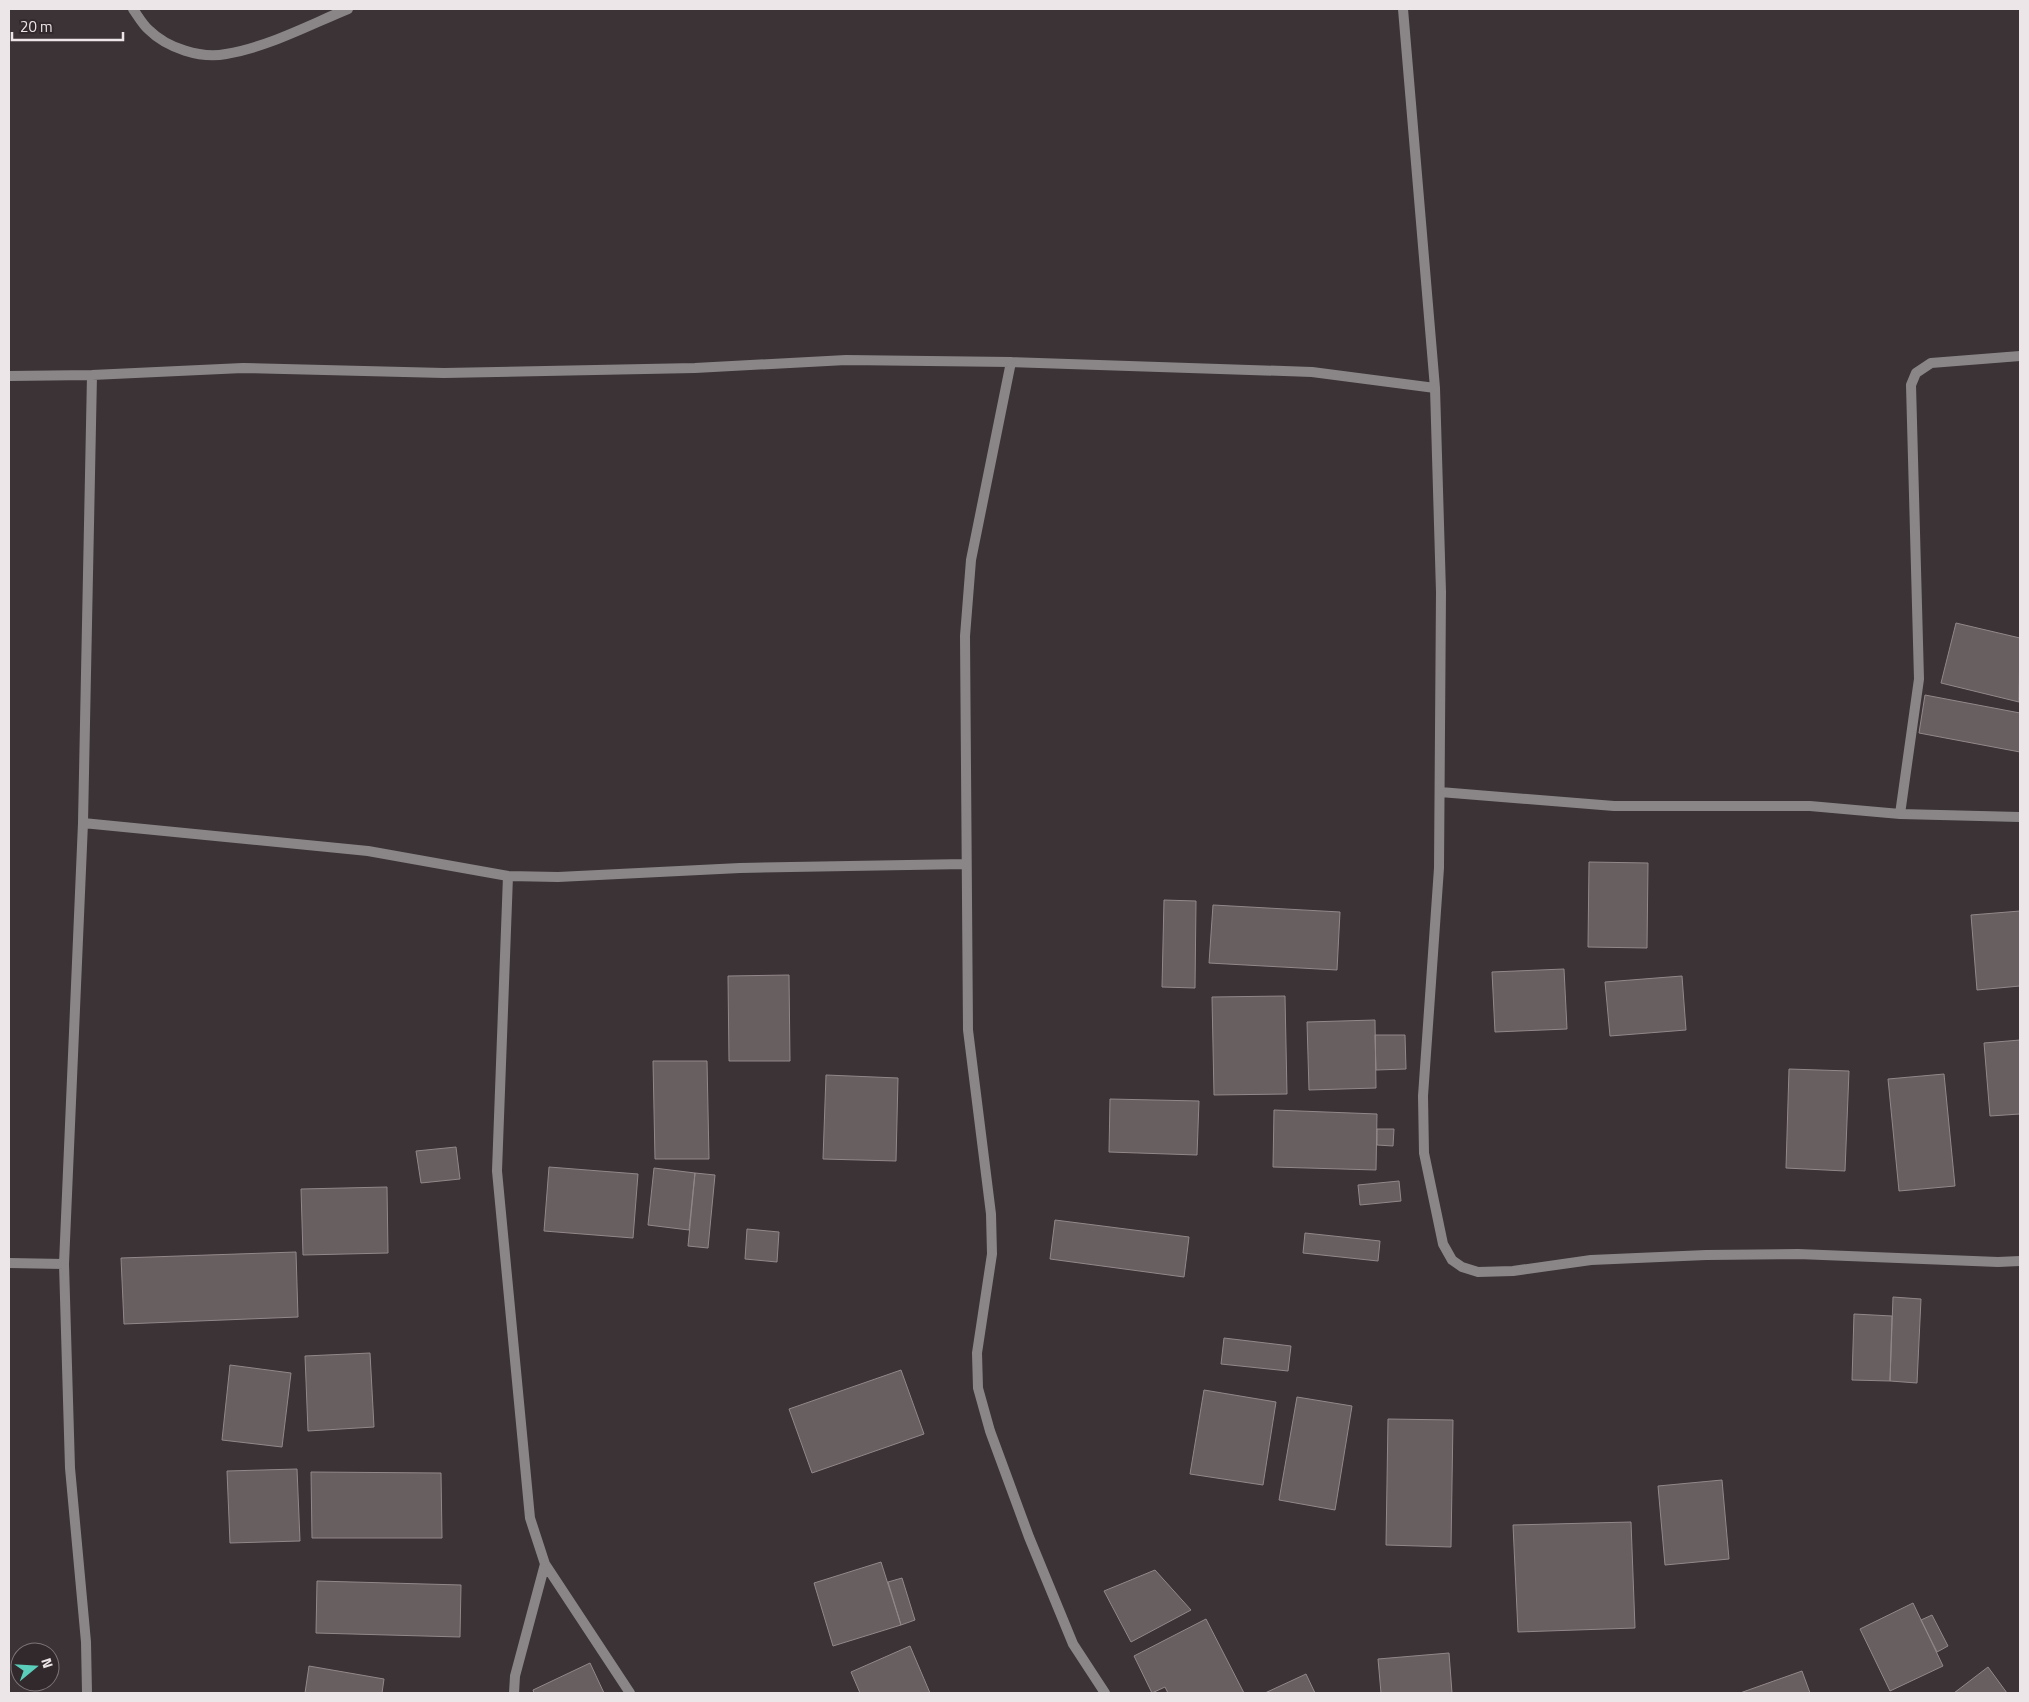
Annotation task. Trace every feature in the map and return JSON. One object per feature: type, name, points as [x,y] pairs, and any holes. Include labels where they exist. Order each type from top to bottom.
[{"type":"street","points":[[133,9],[148,29],[166,43],[190,52],[225,54],[261,45],[348,9]]},
{"type":"street","points":[[1403,9],[1435,388],[1441,592],[1439,868],[1423,1096],[1424,1153],[1443,1244],[1452,1260],[1462,1267],[1478,1272],[1513,1271],[1591,1260],[1706,1255],[1798,1254],[2020,1261]]},
{"type":"street","points":[[1900,814],[1919,678],[1911,385],[1916,373],[1931,363],[2020,356]]},
{"type":"street","points":[[9,376],[92,375],[243,368],[444,372],[695,368],[846,360],[1011,362],[1312,372],[1435,388]]},
{"type":"street","points":[[1011,362],[971,570],[965,636],[968,1030],[991,1214],[992,1254],[977,1353],[978,1388],[990,1431],[1029,1537],[1073,1644],[1105,1693]]},
{"type":"street","points":[[87,1693],[86,1642],[70,1468],[64,1264],[83,823],[92,375]]},
{"type":"street","points":[[1440,792],[1614,806],[1810,806],[1900,814],[2020,817]]},
{"type":"street","points":[[83,823],[368,851],[508,876],[558,877],[740,868],[966,864]]},
{"type":"street","points":[[508,876],[497,1171],[530,1518],[545,1564],[630,1693]]},
{"type":"street","points":[[9,1264],[64,1264]]},
{"type":"street","points":[[514,1693],[515,1676],[545,1564]]},
{"type":"building","points":[[1956,623],[2020,638],[2019,702],[1941,683]]},
{"type":"building","points":[[1925,695],[2020,713],[2020,752],[1919,733]]},
{"type":"building","points":[[1589,862],[1648,863],[1647,948],[1588,947]]},
{"type":"building","points":[[1164,900],[1196,901],[1195,988],[1162,987]]},
{"type":"building","points":[[1213,905],[1340,912],[1337,970],[1209,963]]},
{"type":"building","points":[[2020,911],[2020,986],[1977,990],[1971,915]]},
{"type":"building","points":[[1564,969],[1567,1029],[1495,1032],[1492,972]]},
{"type":"building","points":[[789,975],[790,1061],[729,1061],[728,976]]},
{"type":"building","points":[[1682,976],[1686,1030],[1610,1036],[1605,982]]},
{"type":"building","points":[[1285,996],[1287,1094],[1214,1095],[1212,997]]},
{"type":"building","points":[[1375,1020],[1376,1088],[1309,1090],[1307,1022]]},
{"type":"building","points":[[1375,1035],[1405,1035],[1406,1069],[1376,1070]]},
{"type":"building","points":[[2020,1040],[2020,1114],[1990,1116],[1984,1043]]},
{"type":"building","points":[[653,1061],[707,1061],[709,1159],[655,1159]]},
{"type":"building","points":[[1789,1069],[1849,1071],[1845,1171],[1786,1168]]},
{"type":"building","points":[[1944,1074],[1955,1186],[1899,1191],[1888,1079]]},
{"type":"building","points":[[826,1075],[898,1078],[896,1161],[823,1159]]},
{"type":"building","points":[[1110,1099],[1199,1101],[1197,1155],[1109,1152]]},
{"type":"building","points":[[1274,1110],[1377,1114],[1376,1170],[1273,1167]]},
{"type":"building","points":[[1377,1129],[1394,1129],[1393,1146],[1377,1145]]},
{"type":"building","points":[[456,1147],[460,1179],[421,1183],[416,1151]]},
{"type":"building","points":[[549,1167],[638,1174],[633,1238],[544,1231]]},
{"type":"building","points":[[654,1168],[695,1173],[689,1230],[648,1225]]},
{"type":"building","points":[[695,1173],[715,1175],[708,1248],[688,1246]]},
{"type":"building","points":[[1399,1181],[1401,1201],[1360,1205],[1358,1185]]},
{"type":"building","points":[[387,1187],[388,1253],[303,1255],[301,1189]]},
{"type":"building","points":[[1055,1220],[1189,1237],[1184,1277],[1050,1259]]},
{"type":"building","points":[[747,1229],[779,1232],[777,1262],[745,1259]]},
{"type":"building","points":[[1305,1233],[1380,1241],[1378,1261],[1303,1253]]},
{"type":"building","points":[[296,1252],[298,1317],[124,1324],[121,1258]]},
{"type":"building","points":[[1893,1297],[1921,1299],[1917,1383],[1890,1381]]},
{"type":"building","points":[[1854,1314],[1892,1316],[1890,1381],[1852,1380]]},
{"type":"building","points":[[1224,1338],[1291,1346],[1288,1371],[1221,1364]]},
{"type":"building","points":[[370,1353],[374,1427],[308,1431],[305,1356]]},
{"type":"building","points":[[230,1365],[291,1373],[282,1447],[222,1440]]},
{"type":"building","points":[[901,1370],[924,1434],[812,1473],[789,1409]]},
{"type":"building","points":[[1204,1390],[1276,1402],[1263,1485],[1190,1474]]},
{"type":"building","points":[[1297,1397],[1352,1406],[1335,1510],[1279,1500]]},
{"type":"building","points":[[1388,1419],[1453,1420],[1451,1547],[1386,1545]]},
{"type":"building","points":[[297,1469],[300,1541],[230,1543],[227,1471]]},
{"type":"building","points":[[311,1472],[441,1473],[442,1538],[312,1538]]},
{"type":"building","points":[[1722,1480],[1729,1559],[1665,1565],[1658,1486]]},
{"type":"building","points":[[1631,1522],[1635,1628],[1518,1632],[1513,1525]]},
{"type":"building","points":[[881,1562],[901,1625],[833,1646],[814,1583]]},
{"type":"building","points":[[1155,1570],[1191,1610],[1131,1642],[1104,1591]]},
{"type":"building","points":[[902,1578],[915,1620],[901,1625],[888,1582]]},
{"type":"building","points":[[317,1581],[461,1585],[460,1637],[316,1633]]},
{"type":"building","points":[[1913,1603],[1943,1666],[1890,1691],[1860,1629]]},
{"type":"building","points":[[1932,1615],[1948,1646],[1937,1652],[1921,1620]]},
{"type":"building","points":[[1206,1619],[1244,1693],[1168,1693],[1165,1687],[1152,1693],[1134,1656]]},
{"type":"building","points":[[910,1646],[930,1693],[860,1693],[851,1672]]},
{"type":"building","points":[[1449,1653],[1452,1693],[1381,1693],[1378,1659]]},
{"type":"building","points":[[590,1663],[604,1693],[534,1693],[533,1690]]},
{"type":"building","points":[[309,1666],[384,1679],[382,1693],[305,1693]]},
{"type":"building","points":[[1988,1667],[2007,1693],[1954,1693]]},
{"type":"building","points":[[1802,1671],[1810,1693],[1740,1693]]},
{"type":"building","points":[[1306,1674],[1315,1693],[1265,1693]]}]
